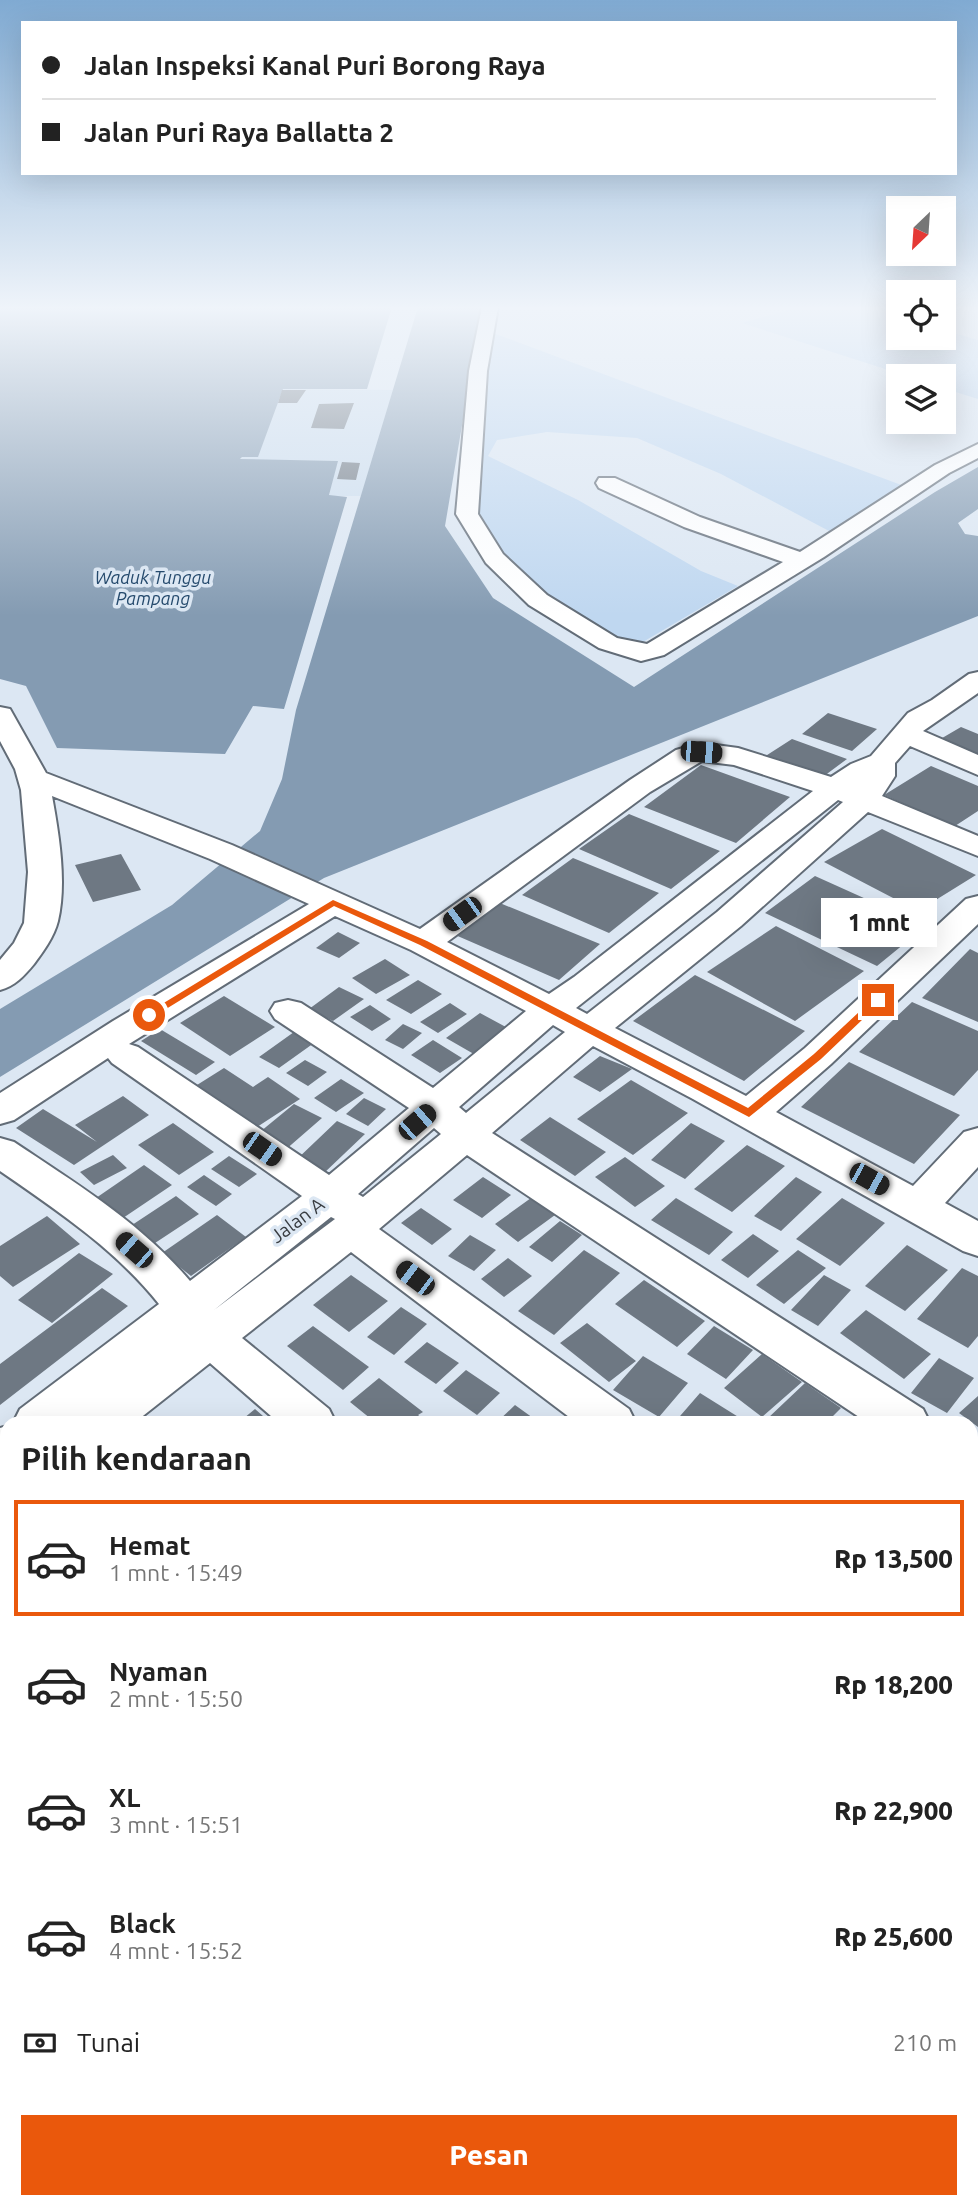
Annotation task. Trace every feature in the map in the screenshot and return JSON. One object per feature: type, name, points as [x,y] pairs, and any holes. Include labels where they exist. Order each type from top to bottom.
[{"type":"street","points":[[475,410],[467,514],[494,558],[538,600],[608,643],[641,653],[655,650],[942,469],[978,450]]},
{"type":"street","points":[[607,483],[692,522],[801,560]]},
{"type":"street","points":[[865,799],[880,776],[881,762],[918,719],[976,685]]},
{"type":"street","points":[[0,715],[33,778],[42,851],[42,920],[34,940],[19,961],[0,979]]},
{"type":"street","points":[[905,733],[978,766]]},
{"type":"street","points":[[423,943],[640,786],[687,757],[701,752],[720,753],[835,788],[978,847]]},
{"type":"street","name":"Jalan A","points":[[348,1215],[435,1107],[550,1009],[586,985],[835,788],[861,770],[881,762]]},
{"type":"street","points":[[33,778],[221,852],[423,943],[591,1029],[978,1240]]},
{"type":"street","name":"Jalan A","points":[[48,1416],[200,1322],[348,1215],[466,1135],[591,1029],[729,919],[865,799]]},
{"type":"street","points":[[0,1111],[329,901]]},
{"type":"street","points":[[749,1114],[818,1056],[978,906]]},
{"type":"street","points":[[586,985],[600,998],[624,1003]]},
{"type":"street","points":[[288,1011],[435,1107],[466,1135],[895,1416]]},
{"type":"street","points":[[125,1055],[348,1215],[603,1416]]},
{"type":"street","points":[[918,1206],[978,1142]]},
{"type":"street","points":[[0,1152],[95,1216],[153,1267],[200,1322],[304,1416]]},
{"type":"street","name":"Jalan A","points":[[106,1416],[200,1322]]},
{"type":"shaded area","points":[[275,410],[387,410],[361,496],[329,496],[337,461],[240,460],[242,457],[258,456]]},
{"type":"shaded area","points":[[483,410],[700,410],[904,486],[831,532],[721,474],[637,438],[547,432],[497,440],[488,456],[578,500],[701,571],[738,586],[636,646],[605,640],[495,553],[476,505],[477,455]]},
{"type":"water","name":"Waduk Tunggu Pampang","points":[[0,410],[275,410],[258,457],[240,459],[338,461],[329,495],[347,497],[284,709],[253,706],[225,754],[57,748],[26,686],[0,679]]},
{"type":"water","points":[[387,410],[465,410],[445,526],[493,598],[634,687],[935,492],[978,467],[978,509],[958,523],[965,534],[978,536],[978,616],[324,878],[0,1077],[0,1009],[172,905],[260,831],[282,779],[296,710]]},
{"type":"building","points":[[317,410],[351,410],[344,429],[311,428]]},
{"type":"building","points":[[342,462],[360,463],[356,480],[337,479]]},
{"type":"building","points":[[828,713],[877,729],[852,751],[802,734]]},
{"type":"building","points":[[961,727],[978,734],[978,758],[937,741]]},
{"type":"building","points":[[792,739],[847,759],[820,779],[764,757]]},
{"type":"building","points":[[701,765],[790,797],[736,843],[644,807]]},
{"type":"building","points":[[931,766],[978,786],[978,811],[955,826],[884,795]]},
{"type":"building","points":[[629,814],[720,851],[671,889],[579,849]]},
{"type":"building","points":[[882,829],[976,875],[918,911],[824,862]]},
{"type":"building","points":[[121,854],[141,890],[93,902],[75,865]]},
{"type":"building","points":[[573,858],[659,893],[609,933],[522,895]]},
{"type":"building","points":[[815,876],[926,926],[877,966],[765,913]]},
{"type":"building","points":[[495,901],[600,944],[559,980],[453,934]]},
{"type":"building","points":[[776,926],[864,971],[795,1021],[707,972]]},
{"type":"building","points":[[338,932],[360,943],[339,958],[316,948]]},
{"type":"building","points":[[970,949],[978,953],[978,1022],[922,998]]},
{"type":"building","points":[[385,959],[410,975],[376,994],[352,978]]},
{"type":"building","points":[[695,975],[805,1031],[744,1081],[633,1021]]},
{"type":"building","points":[[418,980],[442,994],[411,1014],[386,1000]]},
{"type":"building","points":[[339,987],[364,999],[333,1021],[309,1009]]},
{"type":"building","points":[[224,996],[275,1027],[230,1056],[180,1023]]},
{"type":"building","points":[[912,1002],[978,1031],[978,1070],[954,1096],[859,1052]]},
{"type":"building","points":[[450,1003],[467,1014],[438,1033],[420,1022]]},
{"type":"building","points":[[370,1005],[391,1019],[372,1031],[350,1017]]},
{"type":"building","points":[[480,1013],[513,1031],[479,1057],[446,1038]]},
{"type":"building","points":[[403,1024],[422,1033],[403,1049],[385,1040]]},
{"type":"building","points":[[160,1029],[215,1062],[196,1075],[141,1041]]},
{"type":"building","points":[[294,1032],[314,1043],[279,1068],[259,1057]]},
{"type":"building","points":[[433,1040],[462,1058],[440,1073],[411,1055]]},
{"type":"building","points":[[600,1056],[632,1069],[600,1092],[573,1077]]},
{"type":"building","points":[[305,1060],[327,1072],[308,1086],[286,1073]]},
{"type":"building","points":[[849,1062],[960,1115],[914,1164],[801,1107]]},
{"type":"building","points":[[224,1068],[253,1087],[268,1077],[300,1099],[257,1127],[197,1085]]},
{"type":"building","points":[[341,1079],[364,1093],[336,1112],[314,1098]]},
{"type":"building","points":[[631,1080],[688,1113],[633,1155],[577,1119]]},
{"type":"building","points":[[123,1096],[149,1115],[74,1165],[16,1128],[43,1109],[97,1142],[75,1125]]},
{"type":"building","points":[[364,1098],[386,1109],[368,1126],[346,1114]]},
{"type":"building","points":[[294,1104],[322,1118],[284,1151],[255,1136]]},
{"type":"building","points":[[550,1117],[606,1152],[575,1176],[520,1140]]},
{"type":"building","points":[[337,1121],[365,1134],[323,1174],[295,1161]]},
{"type":"building","points":[[173,1123],[214,1152],[179,1175],[138,1145]]},
{"type":"building","points":[[691,1123],[725,1141],[685,1179],[651,1160]]},
{"type":"building","points":[[747,1145],[785,1166],[732,1212],[694,1189]]},
{"type":"building","points":[[113,1155],[127,1168],[94,1185],[80,1172]]},
{"type":"building","points":[[229,1156],[257,1174],[239,1187],[211,1169]]},
{"type":"building","points":[[625,1157],[665,1186],[635,1207],[595,1177]]},
{"type":"building","points":[[144,1165],[172,1185],[123,1218],[96,1198]]},
{"type":"building","points":[[204,1175],[232,1194],[216,1206],[187,1187]]},
{"type":"building","points":[[483,1177],[511,1195],[482,1218],[453,1200]]},
{"type":"building","points":[[796,1177],[822,1192],[781,1231],[754,1216]]},
{"type":"building","points":[[176,1196],[199,1214],[152,1245],[129,1227]]},
{"type":"building","points":[[531,1198],[555,1215],[518,1242],[495,1224]]},
{"type":"building","points":[[676,1198],[733,1232],[709,1255],[651,1220]]},
{"type":"building","points":[[842,1198],[885,1223],[840,1266],[796,1239]]},
{"type":"building","points":[[421,1208],[452,1229],[432,1245],[401,1223]]},
{"type":"building","points":[[217,1215],[246,1237],[191,1276],[162,1253]]},
{"type":"building","points":[[47,1216],[80,1244],[13,1287],[0,1276],[0,1246]]},
{"type":"building","points":[[560,1221],[582,1235],[552,1262],[529,1247]]},
{"type":"building","points":[[753,1234],[779,1251],[748,1278],[721,1260]]},
{"type":"building","points":[[470,1235],[496,1250],[474,1271],[448,1256]]},
{"type":"building","points":[[907,1245],[948,1270],[905,1311],[865,1286]]},
{"type":"building","points":[[584,1250],[620,1273],[554,1335],[518,1311]]},
{"type":"building","points":[[798,1250],[826,1268],[784,1304],[756,1285]]},
{"type":"building","points":[[79,1253],[113,1274],[52,1323],[18,1300]]},
{"type":"building","points":[[508,1258],[532,1276],[504,1297],[481,1279]]},
{"type":"building","points":[[962,1268],[978,1276],[978,1336],[968,1348],[917,1319]]},
{"type":"building","points":[[351,1275],[388,1301],[349,1332],[313,1305]]},
{"type":"building","points":[[824,1275],[851,1290],[818,1326],[791,1310]]},
{"type":"building","points":[[644,1280],[705,1321],[677,1347],[615,1304]]},
{"type":"building","points":[[102,1288],[128,1306],[0,1405],[0,1364]]},
{"type":"building","points":[[401,1307],[427,1324],[394,1355],[367,1337]]},
{"type":"building","points":[[866,1310],[931,1354],[904,1379],[840,1333]]},
{"type":"building","points":[[587,1323],[636,1361],[609,1382],[560,1343]]},
{"type":"building","points":[[313,1326],[369,1367],[343,1390],[287,1346]]},
{"type":"building","points":[[714,1326],[753,1350],[726,1379],[687,1354]]},
{"type":"building","points":[[427,1342],[459,1363],[436,1384],[404,1362]]},
{"type":"building","points":[[762,1354],[802,1382],[763,1416],[724,1388]]},
{"type":"building","points":[[643,1356],[688,1383],[660,1416],[613,1390]]},
{"type":"building","points":[[939,1358],[974,1378],[947,1413],[911,1393]]},
{"type":"building","points":[[466,1370],[500,1393],[477,1415],[443,1391]]},
{"type":"building","points":[[379,1378],[423,1412],[419,1416],[367,1416],[350,1402]]},
{"type":"building","points":[[805,1383],[841,1408],[833,1416],[770,1416]]},
{"type":"building","points":[[700,1393],[737,1416],[680,1416]]},
{"type":"building","points":[[978,1396],[978,1416],[963,1416],[959,1413]]},
{"type":"building","points":[[515,1405],[530,1416],[503,1416]]},
{"type":"building","points":[[255,1409],[263,1416],[246,1416]]},
{"type":"route","points":[[149,1015],[333,903],[423,943],[749,1114],[818,1056],[878,1000]]}]
